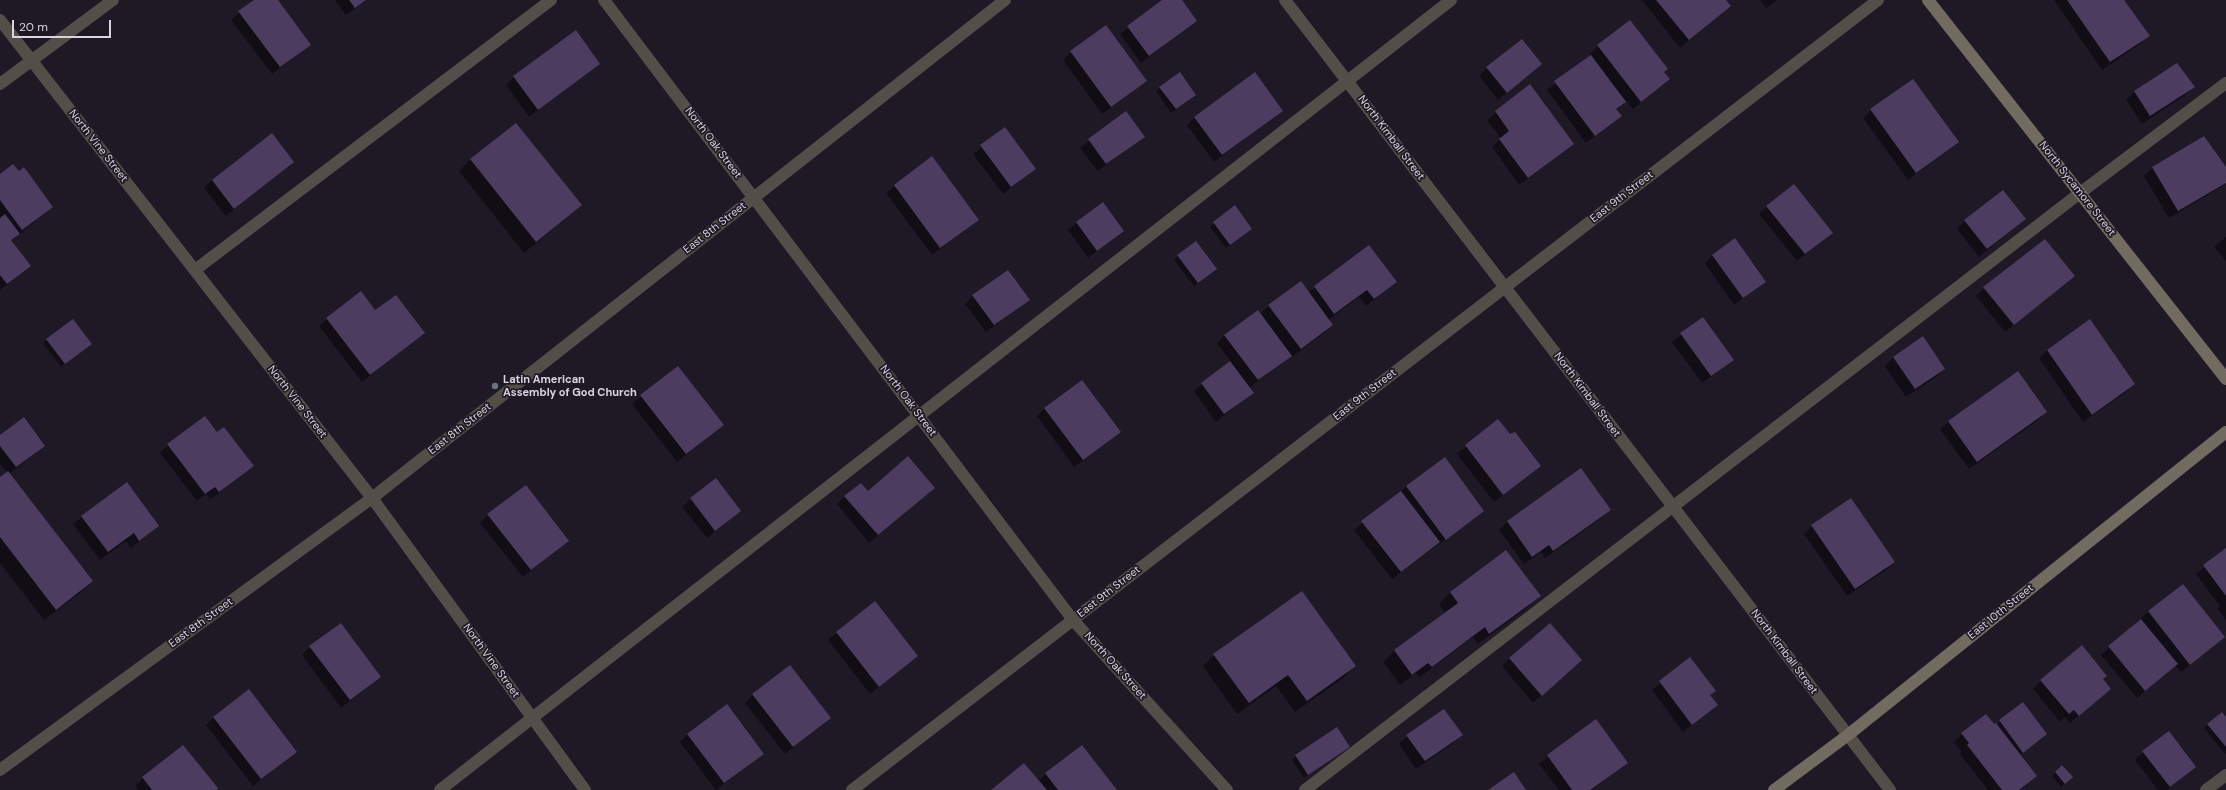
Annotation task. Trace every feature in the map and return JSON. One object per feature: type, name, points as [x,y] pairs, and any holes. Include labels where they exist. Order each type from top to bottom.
[{"type":"street","points":[[0,84],[113,0]]},
{"type":"street","points":[[194,270],[551,0]]},
{"type":"street","name":"North Oak Street","points":[[604,0],[1073,620],[1227,790]]},
{"type":"street","name":"East 8th Street","points":[[0,770],[372,498],[1005,0]]},
{"type":"street","name":"North Kimball Street","points":[[1285,0],[1890,790]]},
{"type":"street","points":[[440,790],[1452,0]]},
{"type":"street","name":"East 9th Street","points":[[852,790],[1878,0]]},
{"type":"street","name":"North Sycamore Street","points":[[1928,0],[2226,379]]},
{"type":"street","name":"North Vine Street","points":[[0,20],[372,498],[585,790]]},
{"type":"street","points":[[1304,790],[2080,192],[2226,83]]},
{"type":"street","name":"East 10th Street","points":[[1774,790],[1848,735],[2226,432]]},
{"type":"street","points":[[2206,790],[2226,775]]},
{"type":"building","points":[[254,0],[278,0],[311,45],[280,67],[238,11]]},
{"type":"building","points":[[349,0],[366,0],[355,8]]},
{"type":"building","points":[[1162,0],[1182,0],[1197,21],[1149,56],[1127,26]]},
{"type":"building","points":[[1656,0],[1726,0],[1731,6],[1689,40]]},
{"type":"building","points":[[2067,0],[2124,0],[2150,36],[2110,62]]},
{"type":"building","points":[[1630,20],[1668,69],[1664,72],[1670,79],[1641,102],[1597,45]]},
{"type":"building","points":[[1106,25],[1147,81],[1111,107],[1070,51]]},
{"type":"building","points":[[576,30],[600,64],[538,110],[513,76]]},
{"type":"building","points":[[1522,39],[1542,64],[1507,93],[1486,67]]},
{"type":"building","points":[[1591,55],[1626,102],[1616,109],[1622,116],[1595,136],[1554,81]]},
{"type":"building","points":[[2177,63],[2195,87],[2150,116],[2134,91]]},
{"type":"building","points":[[1180,72],[1196,95],[1176,109],[1159,87]]},
{"type":"building","points":[[1255,72],[1283,111],[1222,155],[1194,117]]},
{"type":"building","points":[[1913,79],[1959,142],[1916,173],[1870,109]]},
{"type":"building","points":[[1530,84],[1574,144],[1528,178],[1499,139],[1509,131],[1495,111]]},
{"type":"building","points":[[1126,111],[1145,137],[1106,164],[1088,139]]},
{"type":"building","points":[[516,123],[582,205],[536,242],[470,159]]},
{"type":"building","points":[[1005,127],[1036,169],[1011,187],[980,145]]},
{"type":"building","points":[[272,133],[294,162],[234,209],[212,180]]},
{"type":"building","points":[[2204,136],[2226,167],[2226,183],[2178,211],[2152,167]]},
{"type":"building","points":[[932,156],[979,220],[940,248],[894,185]]},
{"type":"building","points":[[13,164],[19,171],[24,167],[53,207],[22,230],[0,200],[0,174]]},
{"type":"building","points":[[1794,184],[1833,233],[1805,254],[1766,206]]},
{"type":"building","points":[[2003,190],[2026,219],[1987,249],[1964,220]]},
{"type":"building","points":[[1103,202],[1124,231],[1097,251],[1076,222]]},
{"type":"building","points":[[1235,205],[1252,229],[1230,245],[1213,222]]},
{"type":"building","points":[[5,214],[20,234],[11,240],[31,266],[7,284],[0,275],[0,218]]},
{"type":"building","points":[[1735,238],[1766,282],[1743,298],[1712,255]]},
{"type":"building","points":[[2045,239],[2075,276],[2014,325],[1983,287]]},
{"type":"building","points":[[1196,241],[1217,269],[1198,283],[1177,255]]},
{"type":"building","points":[[1369,245],[1397,282],[1374,299],[1367,290],[1334,314],[1314,286]]},
{"type":"building","points":[[1008,270],[1030,300],[994,325],[972,295]]},
{"type":"building","points":[[1301,281],[1333,325],[1301,349],[1268,305]]},
{"type":"building","points":[[361,291],[375,310],[396,295],[425,333],[370,375],[326,318]]},
{"type":"building","points":[[1258,310],[1292,356],[1258,380],[1224,335]]},
{"type":"building","points":[[1703,317],[1734,360],[1711,376],[1680,333]]},
{"type":"building","points":[[73,319],[92,344],[65,364],[46,339]]},
{"type":"building","points":[[2090,319],[2135,384],[2092,415],[2047,350]]},
{"type":"building","points":[[1923,336],[1945,369],[1915,389],[1893,357]]},
{"type":"building","points":[[1230,361],[1254,393],[1224,414],[1201,383]]},
{"type":"building","points":[[678,366],[724,425],[686,454],[640,395]]},
{"type":"building","points":[[2018,371],[2047,412],[1977,462],[1948,421]]},
{"type":"building","points":[[1082,380],[1121,432],[1083,460],[1044,408]]},
{"type":"building","points":[[205,416],[217,432],[224,427],[254,466],[219,492],[215,487],[205,494],[167,444]]},
{"type":"building","points":[[24,417],[45,446],[16,467],[0,446],[0,435]]},
{"type":"building","points":[[1498,419],[1510,434],[1515,432],[1541,466],[1503,495],[1465,445]]},
{"type":"building","points":[[908,456],[935,488],[878,535],[844,496],[861,483],[868,491]]},
{"type":"building","points":[[1445,457],[1484,511],[1446,540],[1406,486]]},
{"type":"building","points":[[1581,468],[1611,510],[1553,551],[1549,545],[1532,557],[1507,521]]},
{"type":"building","points":[[8,471],[93,581],[56,610],[0,537],[0,477]]},
{"type":"building","points":[[716,478],[741,511],[715,531],[690,498]]},
{"type":"building","points":[[127,482],[159,526],[139,541],[134,533],[108,552],[81,516]]},
{"type":"building","points":[[526,485],[569,541],[531,570],[487,514]]},
{"type":"building","points":[[1401,491],[1440,542],[1401,572],[1361,521]]},
{"type":"building","points":[[1851,498],[1895,562],[1855,589],[1811,525]]},
{"type":"building","points":[[2226,548],[2226,596],[2203,565]]},
{"type":"building","points":[[1506,550],[1541,596],[1489,634],[1485,627],[1432,667],[1428,663],[1412,675],[1394,650],[1458,603],[1450,592]]},
{"type":"building","points":[[2183,584],[2225,637],[2190,665],[2148,611]]},
{"type":"building","points":[[1302,591],[1356,666],[1307,701],[1288,675],[1249,703],[1213,654]]},
{"type":"building","points":[[875,601],[918,656],[879,687],[836,632]]},
{"type":"building","points":[[2141,619],[2178,664],[2145,691],[2108,646]]},
{"type":"building","points":[[341,623],[381,677],[350,700],[309,646]]},
{"type":"building","points":[[1550,623],[1582,660],[1542,696],[1509,658]]},
{"type":"building","points":[[2082,645],[2107,676],[2103,679],[2111,689],[2079,716],[2074,710],[2069,714],[2040,680]]},
{"type":"building","points":[[1690,657],[1716,691],[1710,695],[1718,705],[1692,725],[1659,681]]},
{"type":"building","points":[[790,665],[831,718],[793,747],[752,694]]},
{"type":"building","points":[[249,689],[297,752],[261,779],[213,717]]},
{"type":"building","points":[[2023,702],[2047,734],[2023,753],[1999,720]]},
{"type":"building","points":[[727,704],[764,754],[724,783],[687,734]]},
{"type":"building","points":[[1444,709],[1463,735],[1425,761],[1406,735]]},
{"type":"building","points":[[2222,712],[2226,717],[2226,747],[2207,724]]},
{"type":"building","points":[[1986,714],[1994,724],[1996,723],[2037,776],[2019,790],[2002,790],[1967,745],[1969,743],[1961,733]]},
{"type":"building","points":[[1596,719],[1628,763],[1590,790],[1572,790],[1547,755]]},
{"type":"building","points":[[1337,727],[1350,747],[1308,775],[1295,755]]},
{"type":"building","points":[[2169,731],[2196,767],[2170,787],[2142,751]]},
{"type":"building","points":[[183,745],[218,788],[216,790],[152,790],[142,777]]},
{"type":"building","points":[[1082,745],[1117,790],[1058,790],[1045,773]]},
{"type":"building","points":[[1024,763],[1047,790],[991,790]]},
{"type":"building","points":[[2062,765],[2073,777],[2065,784],[2055,772]]},
{"type":"building","points":[[1514,772],[1526,790],[1488,790]]},
{"type":"place","name":"Latin American Assembly of God Church","points":[[495,386]]}]
